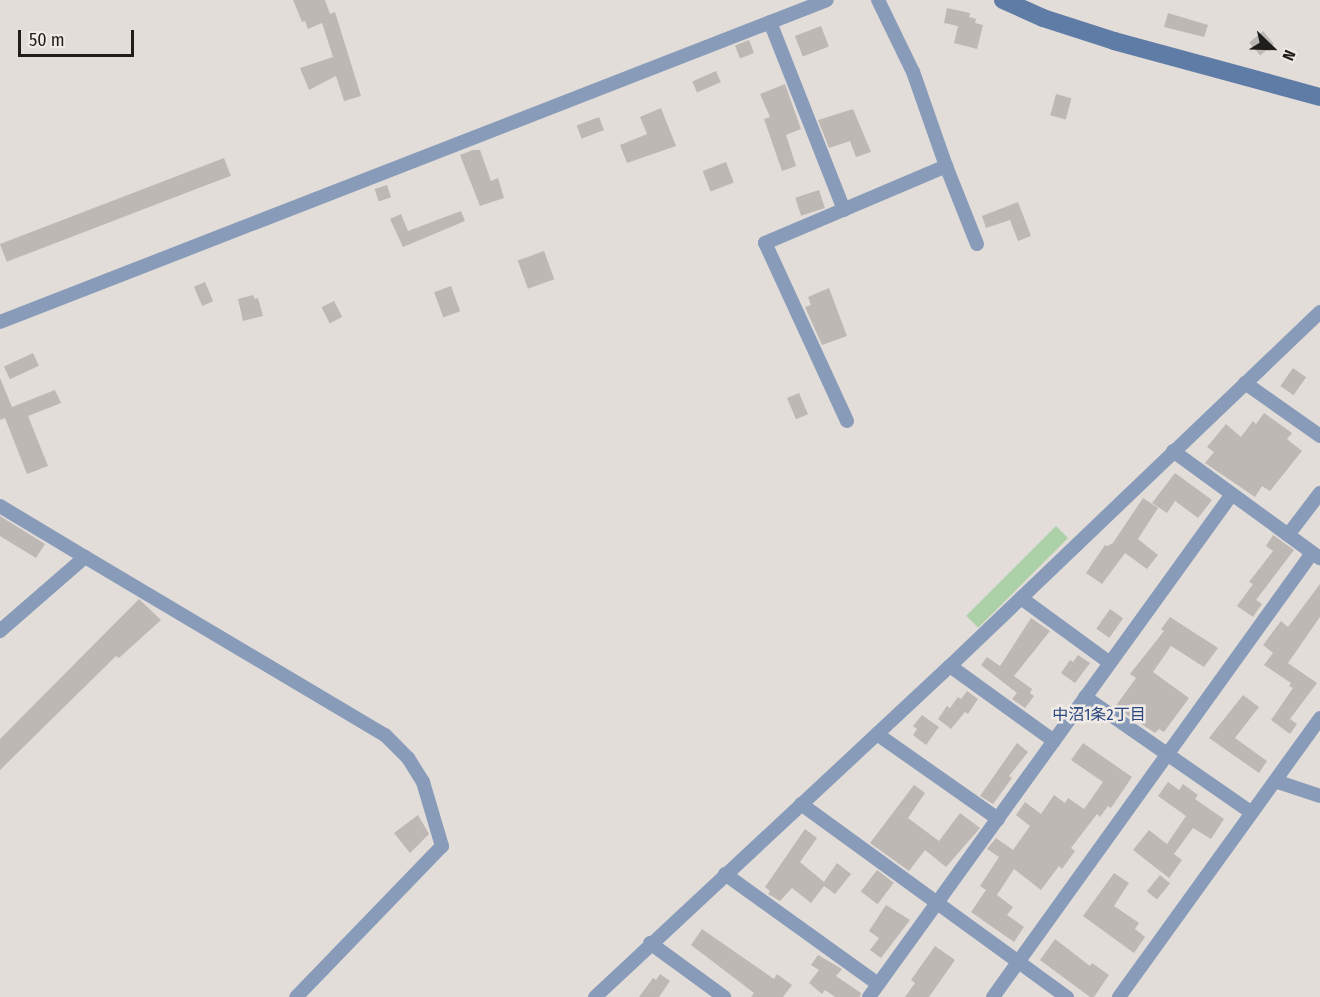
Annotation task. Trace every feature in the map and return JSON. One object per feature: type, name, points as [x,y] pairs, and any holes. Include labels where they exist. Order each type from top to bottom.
[{"type":"street","points":[[0,322],[826,0]]},
{"type":"street","points":[[878,0],[913,72],[946,166],[977,244]]},
{"type":"street","points":[[1003,0],[1043,18],[1114,41],[1320,97]]},
{"type":"street","points":[[770,22],[844,210]]},
{"type":"street","points":[[847,421],[765,243],[946,166]]},
{"type":"street","points":[[595,997],[650,943],[950,666],[1320,312]]},
{"type":"street","points":[[1245,383],[1320,436]]},
{"type":"street","points":[[993,997],[1167,755],[1316,556],[1173,451]]},
{"type":"street","points":[[1288,535],[1320,493]]},
{"type":"street","points":[[869,997],[1232,494]]},
{"type":"street","points":[[0,506],[385,735],[408,758],[423,782],[442,846],[296,997]]},
{"type":"street","points":[[0,631],[85,557]]},
{"type":"street","points":[[1021,598],[1110,663]]},
{"type":"street","points":[[950,666],[1054,741]]},
{"type":"street","points":[[1085,697],[1251,813]]},
{"type":"street","points":[[1119,997],[1320,718]]},
{"type":"street","points":[[877,734],[998,819]]},
{"type":"street","points":[[1275,781],[1320,796]]},
{"type":"street","points":[[801,804],[1067,997]]},
{"type":"street","points":[[725,874],[878,984]]},
{"type":"street","points":[[650,943],[724,997]]},
{"type":"green space","points":[[1056,526],[1068,538],[978,628],[966,616]]},
{"type":"building","points":[[293,0],[325,0],[330,14],[335,12],[361,96],[344,101],[336,76],[309,90],[300,68],[333,57],[322,23],[308,29],[305,21],[302,22]]},
{"type":"building","points":[[947,8],[970,13],[969,17],[976,19],[975,23],[983,25],[977,49],[954,43],[958,26],[944,23]]},
{"type":"building","points":[[1168,13],[1208,25],[1204,37],[1164,27]]},
{"type":"building","points":[[821,26],[829,47],[803,57],[795,36]]},
{"type":"building","points":[[1263,31],[1274,44],[1260,56],[1249,43]]},
{"type":"building","points":[[749,40],[754,53],[740,58],[735,45]]},
{"type":"building","points":[[716,71],[721,82],[697,93],[692,82]]},
{"type":"building","points":[[785,84],[801,129],[786,135],[796,166],[782,171],[764,119],[770,117],[760,94]]},
{"type":"building","points":[[1056,94],[1071,98],[1066,119],[1050,115]]},
{"type":"building","points":[[661,108],[676,146],[627,163],[620,145],[647,134],[640,117]]},
{"type":"building","points":[[853,109],[871,152],[856,157],[850,141],[829,148],[818,120]]},
{"type":"building","points":[[599,117],[604,130],[582,139],[577,126]]},
{"type":"building","points":[[480,150],[491,181],[498,178],[504,198],[480,206],[460,155]]},
{"type":"building","points":[[224,158],[231,176],[7,262],[0,244]]},
{"type":"building","points":[[726,162],[734,183],[711,191],[703,171]]},
{"type":"building","points":[[387,185],[391,197],[379,201],[375,189]]},
{"type":"building","points":[[819,190],[825,208],[801,216],[795,198]]},
{"type":"building","points":[[1018,202],[1031,236],[1018,241],[1010,220],[986,228],[982,216]]},
{"type":"building","points":[[461,211],[465,221],[403,247],[390,219],[401,214],[408,231]]},
{"type":"building","points":[[544,251],[554,279],[528,289],[518,261]]},
{"type":"building","points":[[205,282],[213,301],[202,306],[194,287]]},
{"type":"building","points":[[451,286],[460,311],[443,318],[434,292]]},
{"type":"building","points":[[829,288],[847,336],[822,345],[805,307],[811,305],[808,297]]},
{"type":"building","points":[[253,295],[255,299],[258,298],[263,316],[243,321],[238,299]]},
{"type":"building","points":[[334,301],[342,317],[330,323],[322,307]]},
{"type":"building","points":[[33,353],[39,366],[10,379],[4,367]]},
{"type":"building","points":[[1293,368],[1306,377],[1293,395],[1280,386]]},
{"type":"building","points":[[0,378],[12,407],[55,390],[61,403],[28,416],[48,466],[27,474],[5,418],[0,420]]},
{"type":"building","points":[[799,393],[808,414],[796,419],[787,398]]},
{"type":"building","points":[[1264,413],[1292,433],[1287,439],[1302,451],[1270,491],[1262,486],[1255,497],[1205,463],[1214,452],[1207,447],[1226,424],[1241,437],[1253,421],[1256,424]]},
{"type":"building","points":[[1175,473],[1212,500],[1198,518],[1175,501],[1167,513],[1152,503]]},
{"type":"building","points":[[1143,498],[1158,508],[1138,539],[1158,555],[1147,569],[1125,553],[1102,584],[1086,573],[1105,545],[1113,543]]},
{"type":"building","points":[[0,516],[45,544],[36,558],[0,536]]},
{"type":"building","points":[[1273,535],[1294,550],[1256,600],[1262,604],[1253,617],[1237,606],[1253,584],[1249,582],[1273,551],[1266,546]]},
{"type":"building","points":[[1320,584],[1320,617],[1288,663],[1317,683],[1290,719],[1297,724],[1290,734],[1271,720],[1293,688],[1289,686],[1291,683],[1264,665],[1273,653],[1263,645],[1281,621],[1288,627]]},
{"type":"building","points":[[139,599],[161,620],[119,658],[116,656],[0,770],[0,739]]},
{"type":"building","points":[[1110,609],[1123,618],[1109,638],[1096,629]]},
{"type":"building","points":[[1170,617],[1218,648],[1204,667],[1171,646],[1153,672],[1189,698],[1164,732],[1159,729],[1155,733],[1115,707],[1136,678],[1130,674],[1164,631],[1161,629]]},
{"type":"building","points":[[1031,618],[1050,631],[1014,676],[1032,689],[1030,693],[1034,696],[1025,708],[1012,699],[1017,693],[981,665],[987,657],[1000,666]]},
{"type":"building","points":[[1078,655],[1090,663],[1075,683],[1061,673],[1070,660],[1073,662]]},
{"type":"building","points":[[967,691],[978,699],[968,714],[965,712],[951,729],[938,719],[947,706],[950,708],[958,697],[961,699]]},
{"type":"building","points":[[1243,695],[1259,707],[1235,738],[1267,761],[1259,773],[1209,738]]},
{"type":"building","points":[[922,715],[939,727],[926,745],[913,735],[917,729],[913,726]]},
{"type":"building","points":[[1017,743],[1028,752],[1009,776],[1012,778],[993,804],[980,796]]},
{"type":"building","points":[[1083,743],[1132,777],[1111,808],[1108,806],[1100,817],[1097,814],[1071,848],[1075,851],[1062,869],[1059,866],[1041,890],[1014,869],[997,895],[1013,907],[1007,915],[1024,927],[1014,942],[971,912],[986,890],[980,886],[999,857],[987,849],[996,838],[1013,850],[1030,826],[1016,815],[1025,802],[1041,814],[1054,795],[1065,803],[1068,798],[1084,809],[1103,782],[1071,760]]},
{"type":"building","points":[[1168,782],[1179,790],[1183,784],[1198,795],[1195,799],[1224,819],[1211,839],[1193,828],[1174,854],[1182,860],[1169,878],[1133,850],[1149,830],[1167,844],[1186,816],[1158,796]]},
{"type":"building","points":[[914,785],[925,793],[908,818],[939,841],[960,813],[980,828],[946,867],[925,850],[909,871],[870,843]]},
{"type":"building","points":[[418,815],[429,834],[410,853],[394,833]]},
{"type":"building","points":[[805,829],[817,838],[800,862],[824,882],[837,863],[851,874],[835,894],[824,886],[811,903],[792,888],[780,901],[768,894],[770,891],[765,887]]},
{"type":"building","points":[[877,870],[894,883],[878,904],[861,892]]},
{"type":"building","points":[[1114,873],[1129,883],[1114,906],[1139,923],[1135,929],[1145,937],[1134,953],[1083,916]]},
{"type":"building","points":[[1160,875],[1170,883],[1157,900],[1147,891]]},
{"type":"building","points":[[886,905],[910,920],[881,958],[870,950],[879,938],[869,931]]},
{"type":"building","points":[[702,929],[774,979],[777,974],[792,985],[783,997],[751,997],[754,993],[691,945]]},
{"type":"building","points":[[1055,939],[1090,966],[1092,963],[1109,975],[1094,997],[1090,997],[1040,960]]},
{"type":"building","points":[[935,946],[955,960],[929,997],[905,997],[915,983],[911,980]]},
{"type":"building","points":[[818,955],[842,969],[836,976],[861,993],[860,997],[835,997],[825,990],[822,994],[809,983],[819,970],[811,965]]},
{"type":"building","points":[[660,974],[670,981],[659,997],[639,997],[653,978],[656,980]]},
{"type":"district","name":"中沼1条2丁目","points":[[1099,715]]}]
